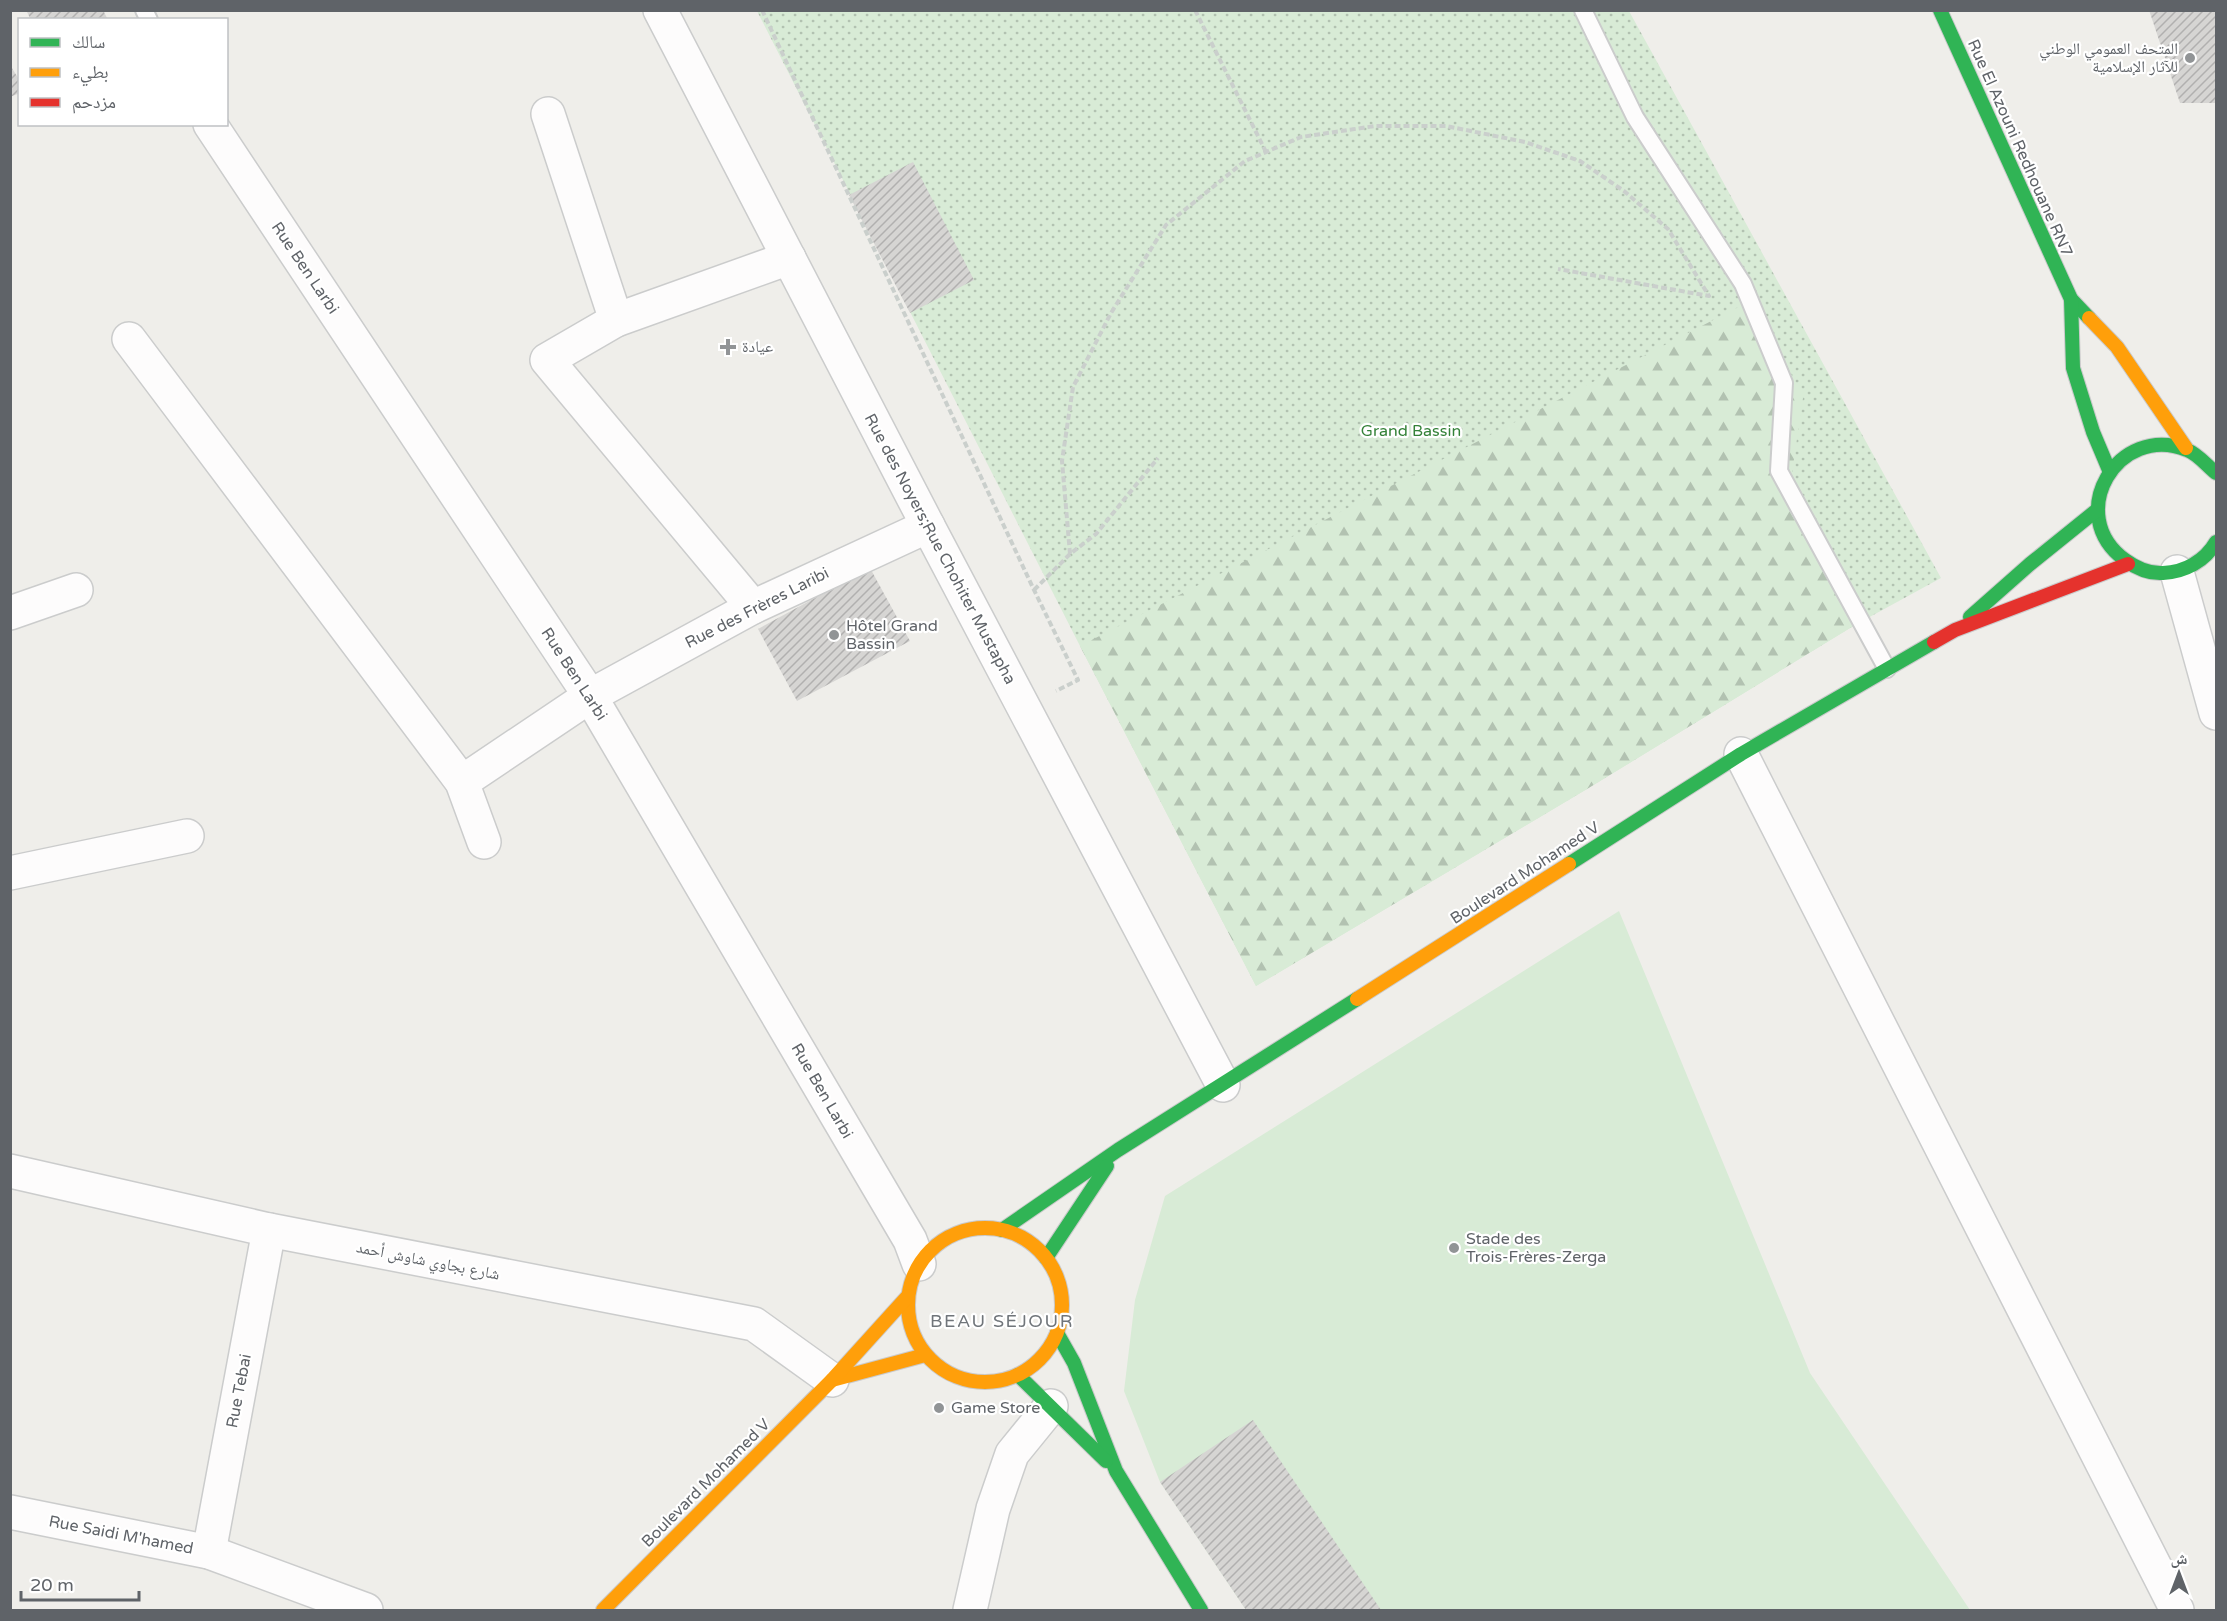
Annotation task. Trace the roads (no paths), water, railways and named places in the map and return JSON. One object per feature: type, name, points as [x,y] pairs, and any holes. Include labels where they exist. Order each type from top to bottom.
[{"type":"main road","name":"Rue El Azouni Redhouane RN7","points":[[1940,10],[2071,299],[2117,347],[2205,459]]},
{"type":"main road","name":"Rue El Azouni Redhouane RN7","points":[[2071,299],[2073,368],[2093,432],[2109,470]]},
{"type":"main road","points":[[2205,459],[2165,443],[2144,446],[2125,455],[2109,470],[2100,489],[2097,510],[2101,531],[2111,549],[2128,564],[2144,570],[2160,573],[2177,572],[2198,563],[2217,542]]},
{"type":"main road","name":"Boulevard Mohamed V","points":[[1955,630],[2030,564],[2097,510]]},
{"type":"main road","name":"Boulevard Mohamed V","points":[[1002,1230],[1118,1150],[1741,754],[1955,630],[2128,564]]},
{"type":"main road","name":"Boulevard Mohamed V","points":[[1046,1258],[1118,1150]]},
{"type":"main road","points":[[980,1228],[1002,1230],[1026,1241],[1046,1258],[1056,1275],[1061,1294],[1062,1314],[1057,1332],[1042,1357],[1018,1375],[994,1382],[968,1381],[945,1371],[925,1355],[914,1337],[908,1317],[908,1296],[923,1249],[958,1233],[980,1228]]},
{"type":"main road","name":"Boulevard Mohamed V","points":[[603,1611],[832,1380],[908,1296]]},
{"type":"main road","points":[[1057,1332],[1074,1363],[1116,1471],[1201,1611]]},
{"type":"main road","points":[[832,1380],[925,1355]]},
{"type":"main road","points":[[1018,1375],[1116,1471]]},
{"type":"street","name":"Rue des Noyers;Rue Chohiter Mustapha","points":[[660,10],[928,526],[1223,1085]]},
{"type":"street","points":[[548,114],[616,320]]},
{"type":"street","name":"Rue Ben Larbi","points":[[211,126],[590,696],[923,1249]]},
{"type":"street","points":[[753,607],[546,360],[616,320],[789,258]]},
{"type":"street","points":[[129,339],[462,782],[484,842]]},
{"type":"street","name":"Rue des Frères Laribi","points":[[462,782],[590,696],[753,607],[928,526]]},
{"type":"street","points":[[2177,572],[2217,712]]},
{"type":"street","points":[[10,613],[76,590]]},
{"type":"street","points":[[1741,754],[2176,1611]]},
{"type":"street","points":[[10,873],[187,836]]},
{"type":"street","name":"شارع بجاوي شاوش أحمد","points":[[10,1171],[269,1230],[754,1324],[832,1380]]},
{"type":"street","name":"Rue Tebai","points":[[209,1552],[269,1230]]},
{"type":"street","points":[[970,1611],[993,1509],[1012,1454],[1051,1406]]},
{"type":"street","name":"Rue Saidi M'hamed","points":[[10,1512],[209,1552],[366,1611]]},
{"type":"lane","points":[[1583,10],[1635,117],[1743,284],[1784,383],[1779,471],[1887,669]]},
{"type":"place","name":"المتحف العمومي الوطني للآثار الإسلامية","points":[[2190,58]]},
{"type":"place","name":"عيادة","points":[[728,347]]},
{"type":"place","name":"Hôtel Grand Bassin","points":[[834,635]]},
{"type":"place","name":"Stade des Trois-Frères-Zerga","points":[[1454,1248]]},
{"type":"place","name":"Game Store","points":[[939,1408]]},
{"type":"district","name":"BEAU SÉJOUR","points":[[1002,1321]]},
{"type":"park label","name":"Grand Bassin","points":[[1411,431]]}]
